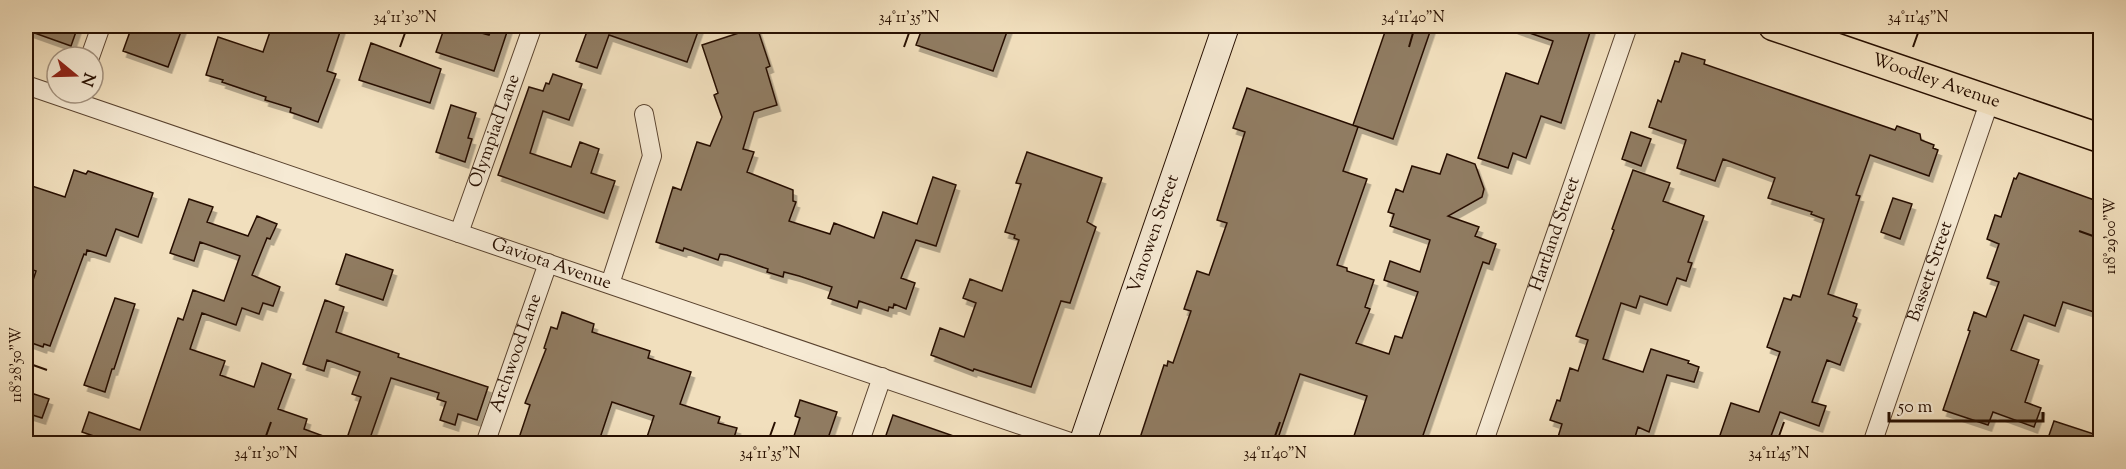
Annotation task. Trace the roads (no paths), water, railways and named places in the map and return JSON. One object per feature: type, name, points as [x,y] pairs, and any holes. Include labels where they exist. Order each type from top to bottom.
[{"type":"main road","name":"Vanowen Street","points":[[1082,444],[1226,26]]},
{"type":"main road","name":"Woodley Avenue","points":[[1773,26],[2100,138]]},
{"type":"street","points":[[94,45],[101,26]]},
{"type":"street","name":"Hartland Street","points":[[1483,444],[1628,26]]},
{"type":"street","name":"Olympiad Lane","points":[[459,233],[531,31]]},
{"type":"street","name":"Gaviota Avenue","points":[[26,85],[45,89]]},
{"type":"street","name":"Bassett Street","points":[[1872,444],[1990,100]]},
{"type":"street","name":"Gaviota Avenue","points":[[99,105],[459,233],[1076,444]]},
{"type":"street","points":[[610,284],[652,156],[644,114]]},
{"type":"street","name":"Archwood Lane","points":[[485,444],[548,263]]},
{"type":"street","points":[[859,444],[882,377]]}]
